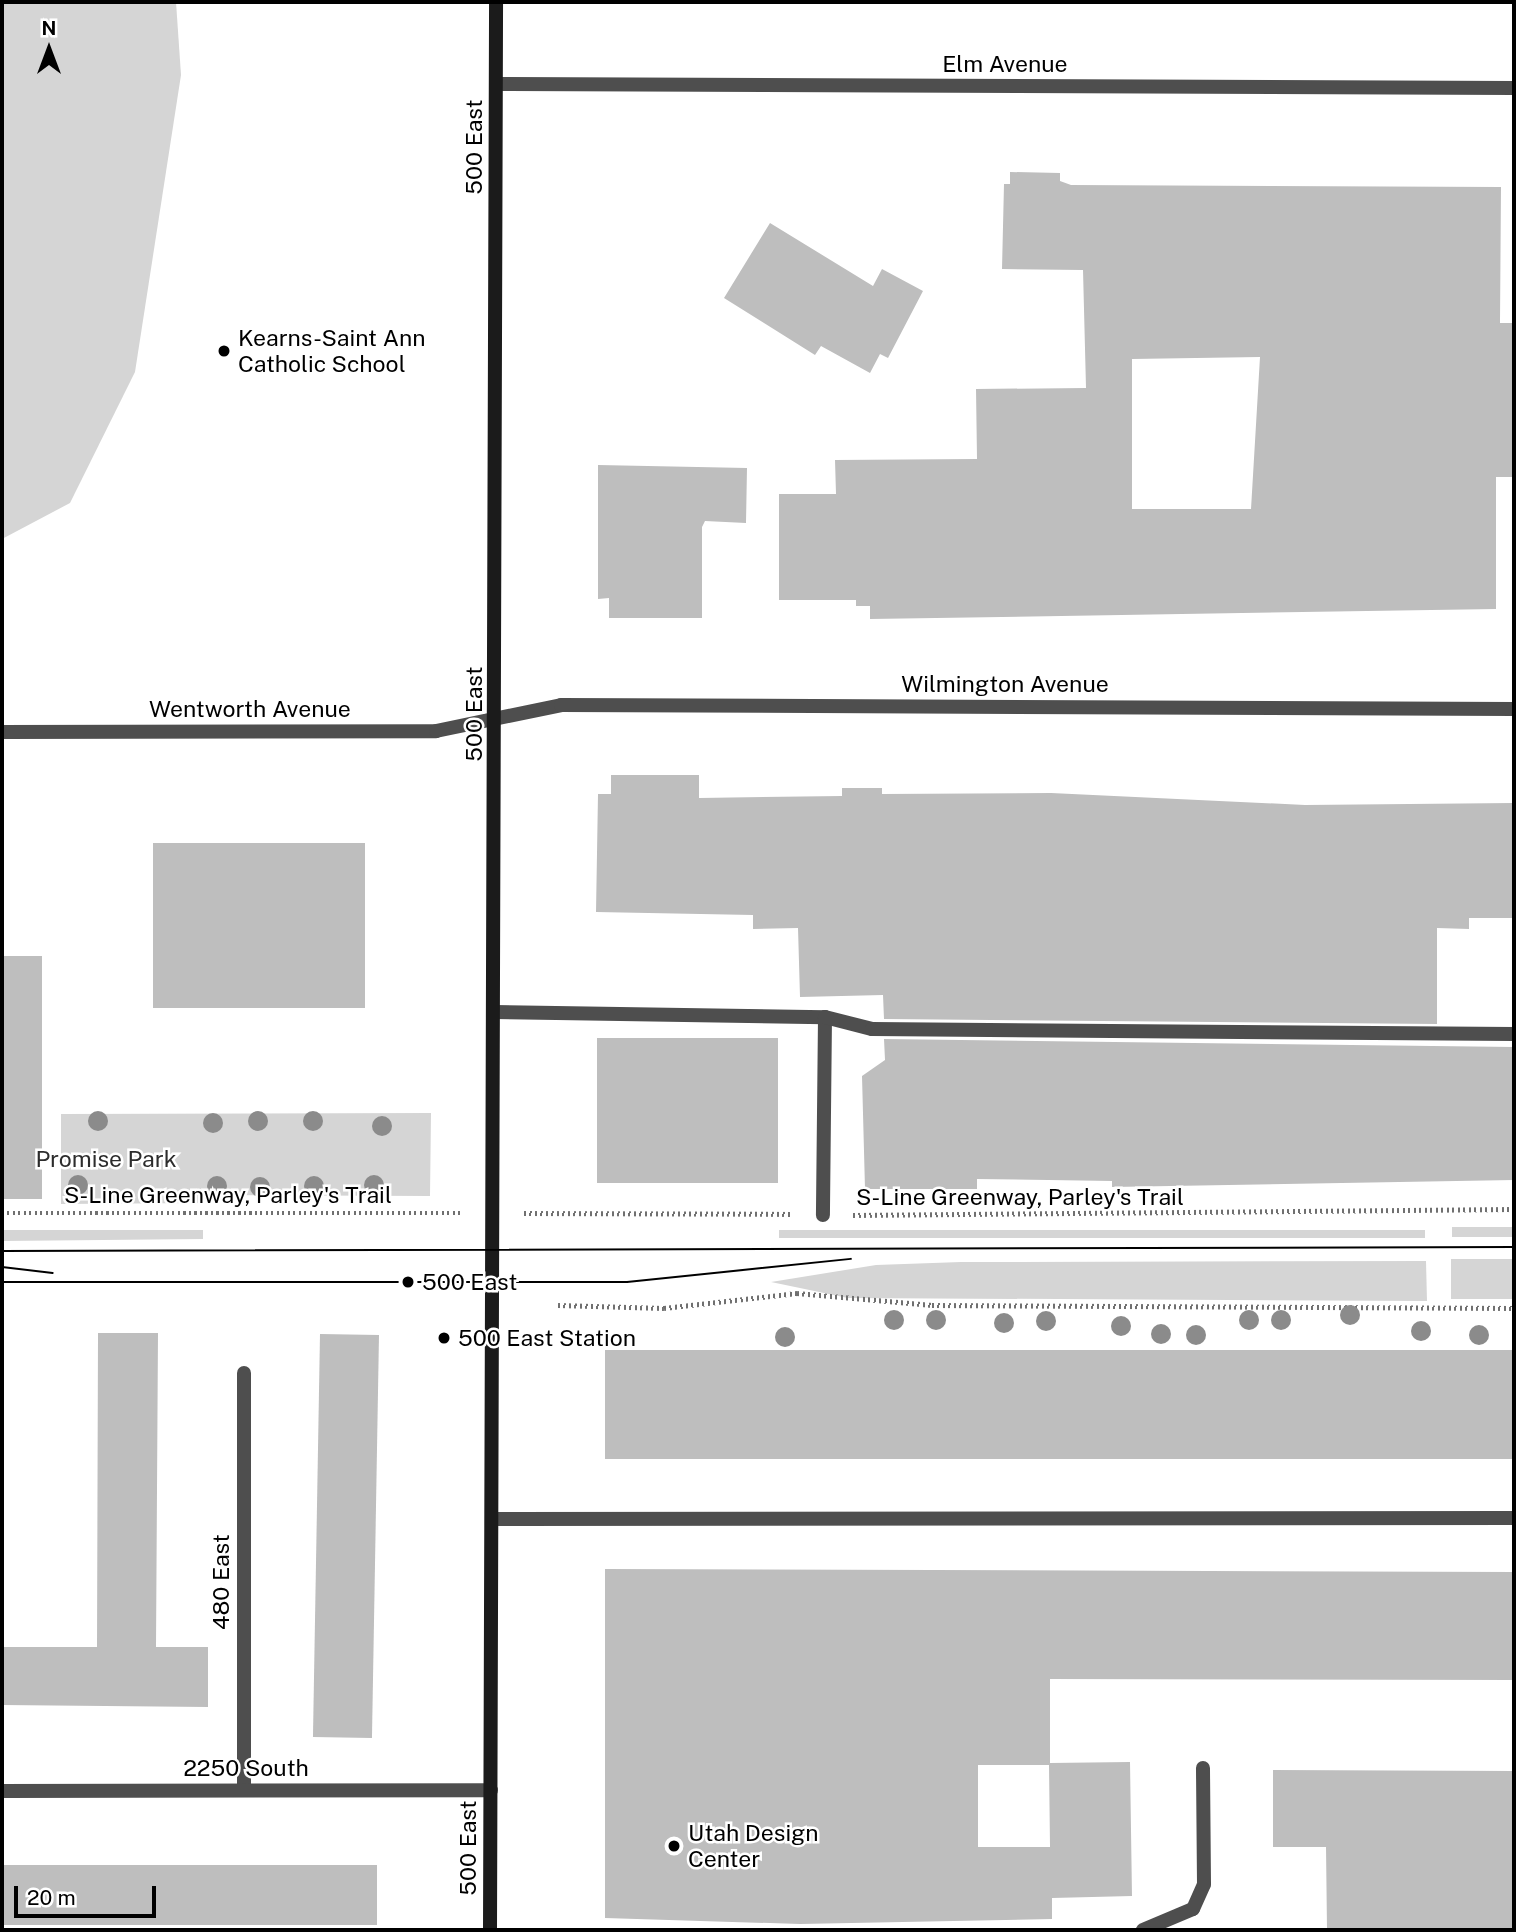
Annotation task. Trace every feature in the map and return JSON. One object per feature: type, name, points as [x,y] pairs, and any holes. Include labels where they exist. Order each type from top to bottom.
[{"type":"street","name":"500 East","points":[[490,1930],[497,719],[496,2]]},
{"type":"street","name":"Elm Avenue","points":[[496,84],[1514,88]]},
{"type":"street","name":"Wilmington Avenue","points":[[497,719],[561,705],[1514,709]]},
{"type":"street","name":"Wentworth Avenue","points":[[2,732],[436,731],[497,719]]},
{"type":"street","points":[[495,1012],[825,1017],[872,1029],[1514,1034]]},
{"type":"street","points":[[823,1214],[825,1017]]},
{"type":"street","name":"480 East","points":[[244,1373],[244,1790]]},
{"type":"street","points":[[492,1519],[1514,1518]]},
{"type":"street","points":[[1143,1930],[1193,1909],[1204,1884],[1203,1768]]},
{"type":"street","name":"2250 South","points":[[2,1791],[491,1790]]},
{"type":"path","name":"S-Line Greenway, Parley's Trail","points":[[526,1213],[823,1214],[1514,1209]]},
{"type":"path","name":"S-Line Greenway, Parley's Trail","points":[[2,1213],[454,1213]]},
{"type":"path","points":[[558,1305],[664,1308],[797,1293],[932,1305],[1514,1308]]},
{"type":"green space","points":[[2,2],[176,2],[181,75],[135,372],[70,503],[2,539]]},
{"type":"green space","name":"Promise Park","points":[[431,1113],[430,1196],[222,1195],[203,1203],[61,1204],[61,1114]]},
{"type":"green space","points":[[1452,1227],[1514,1227],[1514,1237],[1452,1237]]},
{"type":"green space","points":[[2,1230],[203,1230],[203,1239],[2,1241]]},
{"type":"green space","points":[[779,1230],[1425,1230],[1425,1238],[779,1238]]},
{"type":"green space","points":[[1451,1259],[1514,1259],[1514,1299],[1451,1299]]},
{"type":"green space","points":[[1426,1261],[1427,1301],[848,1298],[771,1282],[876,1265],[961,1262]]},
{"type":"building","points":[[1010,172],[1060,173],[1060,181],[1071,185],[1501,187],[1500,323],[1514,323],[1514,477],[1496,477],[1496,609],[870,619],[870,606],[856,606],[856,600],[779,600],[779,494],[836,494],[835,460],[977,459],[976,389],[1086,388],[1083,270],[1002,269],[1004,184],[1010,184]],"holes":[[[1260,357],[1251,509],[1132,509],[1132,359]]]},
{"type":"building","points":[[770,223],[873,286],[882,269],[923,291],[888,358],[880,354],[870,373],[821,346],[815,355],[724,298]]},
{"type":"building","points":[[598,465],[747,468],[746,523],[705,521],[702,527],[702,618],[609,618],[609,598],[598,599]]},
{"type":"building","points":[[611,775],[699,775],[699,798],[842,796],[842,788],[882,788],[882,794],[1051,793],[1305,805],[1514,803],[1514,918],[1469,918],[1469,929],[1437,928],[1437,1024],[884,1019],[883,995],[800,997],[798,928],[753,929],[753,915],[596,912],[598,794],[611,794]]},
{"type":"building","points":[[153,843],[365,843],[365,1008],[153,1008]]},
{"type":"building","points":[[2,956],[42,956],[42,1199],[2,1199]]},
{"type":"building","points":[[597,1038],[778,1038],[778,1183],[597,1183]]},
{"type":"building","points":[[884,1039],[1514,1047],[1514,1180],[1112,1187],[1112,1181],[977,1179],[977,1189],[865,1189],[862,1076],[885,1060]]},
{"type":"building","points":[[98,1333],[158,1333],[156,1647],[208,1647],[208,1707],[2,1705],[2,1647],[97,1647]]},
{"type":"building","points":[[320,1334],[379,1335],[372,1738],[313,1737]]},
{"type":"building","points":[[605,1350],[1514,1350],[1514,1459],[605,1459]]},
{"type":"building","points":[[605,1569],[1514,1572],[1514,1680],[1050,1679],[1050,1763],[1130,1762],[1132,1896],[1052,1898],[1052,1919],[800,1924],[605,1918]],"holes":[[[978,1765],[1049,1765],[1050,1847],[978,1847]]]},
{"type":"building","points":[[1273,1770],[1514,1771],[1514,1930],[1327,1930],[1326,1847],[1273,1847]]},
{"type":"building","points":[[2,1865],[377,1865],[377,1925],[2,1925]]},
{"type":"tram line","points":[[2,1251],[1514,1247]]},
{"type":"tram line","points":[[2,1282],[627,1282],[851,1259]]},
{"type":"tram line","points":[[2,1267],[53,1273]]},
{"type":"place","name":"Kearns-Saint Ann Catholic School","points":[[224,351]]},
{"type":"place","name":"500 East","points":[[408,1282]]},
{"type":"place","name":"500 East Station","points":[[444,1338]]},
{"type":"place","name":"Utah Design Center","points":[[674,1846]]}]
